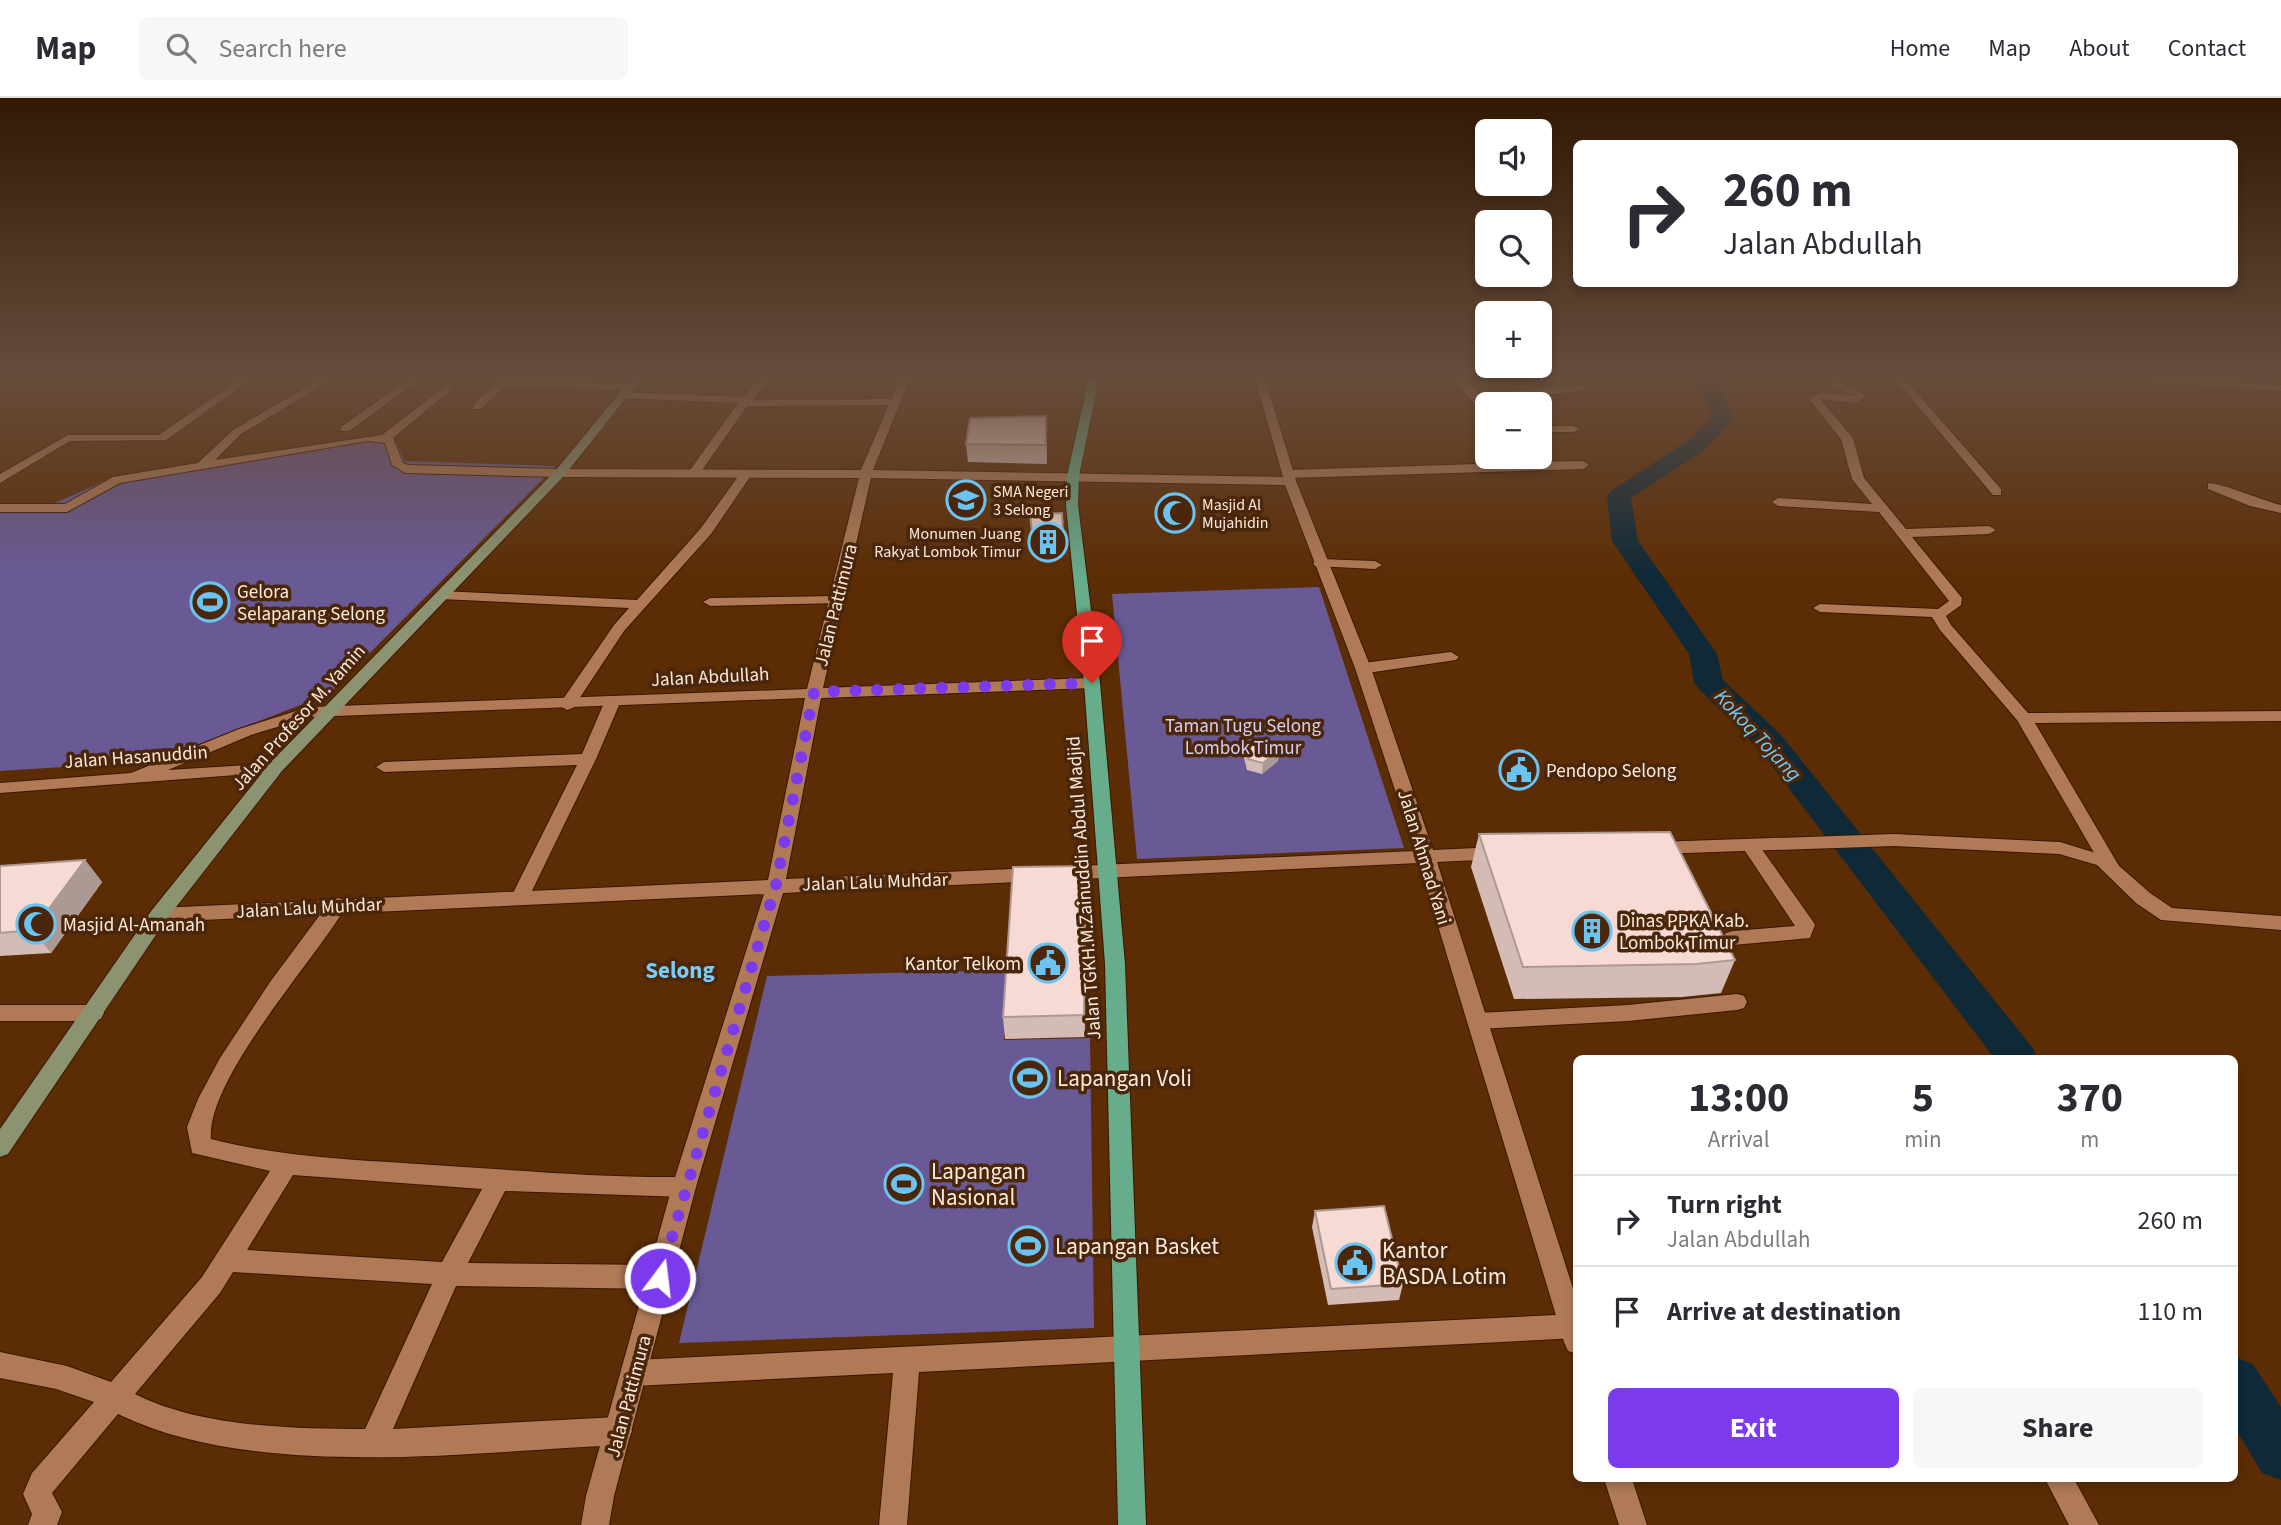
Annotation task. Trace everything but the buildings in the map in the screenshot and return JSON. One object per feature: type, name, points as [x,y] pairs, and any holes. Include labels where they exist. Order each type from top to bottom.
[{"type":"main road","name":"Jalan Profesor M. Yamin","points":[[0,1147],[159,915],[275,766],[560,473],[583,445]]},
{"type":"main road","name":"Jalan TGKH.M.Zainuddin Abdul Madjid","points":[[1080,445],[1073,476],[1073,529],[1092,683],[1109,873],[1128,1348],[1132,1525]]},
{"type":"street","points":[[0,479],[57,445]]},
{"type":"street","points":[[202,466],[222,445]]},
{"type":"street","points":[[0,508],[67,508],[113,481],[329,445]]},
{"type":"street","points":[[391,445],[398,465],[409,470],[560,473],[1289,477],[1475,464]]},
{"type":"street","points":[[694,473],[715,445]]},
{"type":"street","name":"Jalan Pattimura","points":[[595,1525],[684,1187],[776,885],[814,692],[866,474],[877,445]]},
{"type":"street","name":"Jalan Ahmad Yani","points":[[1280,445],[1320,563],[1363,668],[1573,1326]]},
{"type":"street","points":[[1820,608],[1940,612],[1956,602],[1855,474],[1851,445]]},
{"type":"street","points":[[1956,445],[1997,492]]},
{"type":"street","points":[[1552,463],[1583,465]]},
{"type":"street","points":[[566,705],[639,604],[706,531],[746,474]]},
{"type":"street","points":[[2212,486],[2254,503],[2281,509]]},
{"type":"street","points":[[1778,502],[1884,509]]},
{"type":"street","points":[[1903,533],[1989,530]]},
{"type":"street","points":[[1320,563],[1374,565]]},
{"type":"street","points":[[441,595],[639,604]]},
{"type":"street","points":[[710,602],[836,600]]},
{"type":"street","points":[[1940,612],[1945,627],[2024,718],[2110,866]]},
{"type":"street","points":[[1363,668],[1391,668],[1415,660],[1451,657]]},
{"type":"street","name":"Jalan Abdullah","points":[[136,777],[274,721],[309,712],[566,705],[814,692],[1092,683]]},
{"type":"street","points":[[520,897],[588,760],[612,703]]},
{"type":"street","points":[[2024,718],[2281,716]]},
{"type":"street","points":[[384,766],[588,760]]},
{"type":"street","name":"Jalan Hasanuddin","points":[[0,788],[275,766]]},
{"type":"street","points":[[1642,848],[1894,841],[2060,848],[2094,856],[2110,866],[2143,898],[2168,915],[2281,923]]},
{"type":"street","points":[[1733,938],[1791,936],[1803,933],[1805,925],[1750,845]]},
{"type":"street","name":"Jalan Lalu Muhdar","points":[[159,915],[1519,853]]},
{"type":"street","points":[[338,905],[230,1059],[206,1104],[196,1132],[200,1146],[248,1160],[287,1164],[598,1187],[684,1187]]},
{"type":"street","points":[[1477,1021],[1628,1013],[1737,1002]]},
{"type":"street","points":[[0,1013],[94,1013]]},
{"type":"street","points":[[43,1525],[48,1513],[38,1503],[37,1496],[42,1483],[198,1301],[228,1260],[287,1164]]},
{"type":"street","points":[[374,1441],[449,1274],[499,1180]]},
{"type":"street","points":[[228,1260],[449,1274],[660,1278]]},
{"type":"street","points":[[634,1373],[1128,1348],[1573,1332]]},
{"type":"street","points":[[893,1525],[907,1359]]},
{"type":"street","points":[[0,1365],[84,1385],[117,1398],[134,1410],[175,1423],[278,1440],[374,1441],[618,1431]]},
{"type":"street","points":[[1620,1482],[1633,1525]]},
{"type":"street","points":[[2061,1482],[2085,1525]]},
{"type":"green space","name":"Gelora Selaparang Selong","points":[[331,445],[397,445],[405,461],[556,466],[329,694],[155,761],[0,771],[0,510],[48,506],[107,480]]},
{"type":"green space","name":"Taman Tugu Selong Lombok Timur","points":[[1319,587],[1404,848],[1137,859],[1112,594]]},
{"type":"green space","name":"Lapangan Nasional","points":[[1008,970],[1004,1040],[1090,1038],[1094,1328],[679,1343],[767,976]]},
{"type":"waterway","name":"Kokoq Tojang","points":[[1696,445],[1619,496],[1625,541],[1703,654],[1709,683],[1770,742],[2015,1055]]},
{"type":"waterway","name":"Kokoq Tojang","points":[[2238,1387],[2281,1454]]},
{"type":"place","name":"SMA Negeri 3 Selong","points":[[966,500]]},
{"type":"place","name":"Masjid Al Mujahidin","points":[[1175,513]]},
{"type":"place","name":"Monumen Juang Rakyat Lombok Timur","points":[[1048,542]]},
{"type":"place","name":"Gelora Selaparang Selong","points":[[210,602]]},
{"type":"place","name":"Pendopo Selong","points":[[1519,770]]},
{"type":"place","name":"Masjid Al-Amanah","points":[[36,924]]},
{"type":"place","name":"Dinas PPKA Kab. Lombok Timur","points":[[1592,931]]},
{"type":"place","name":"Kantor Telkom","points":[[1048,963]]},
{"type":"place","name":"Lapangan Voli","points":[[1030,1078]]},
{"type":"place","name":"Lapangan Nasional","points":[[904,1184]]},
{"type":"place","name":"Lapangan Basket","points":[[1028,1246]]},
{"type":"place","name":"Kantor BASDA Lotim","points":[[1355,1263]]},
{"type":"district","name":"Selong","points":[[680,970]]},
{"type":"route","points":[[660,1278],[684,1187],[776,885],[814,692],[1092,683]]}]
